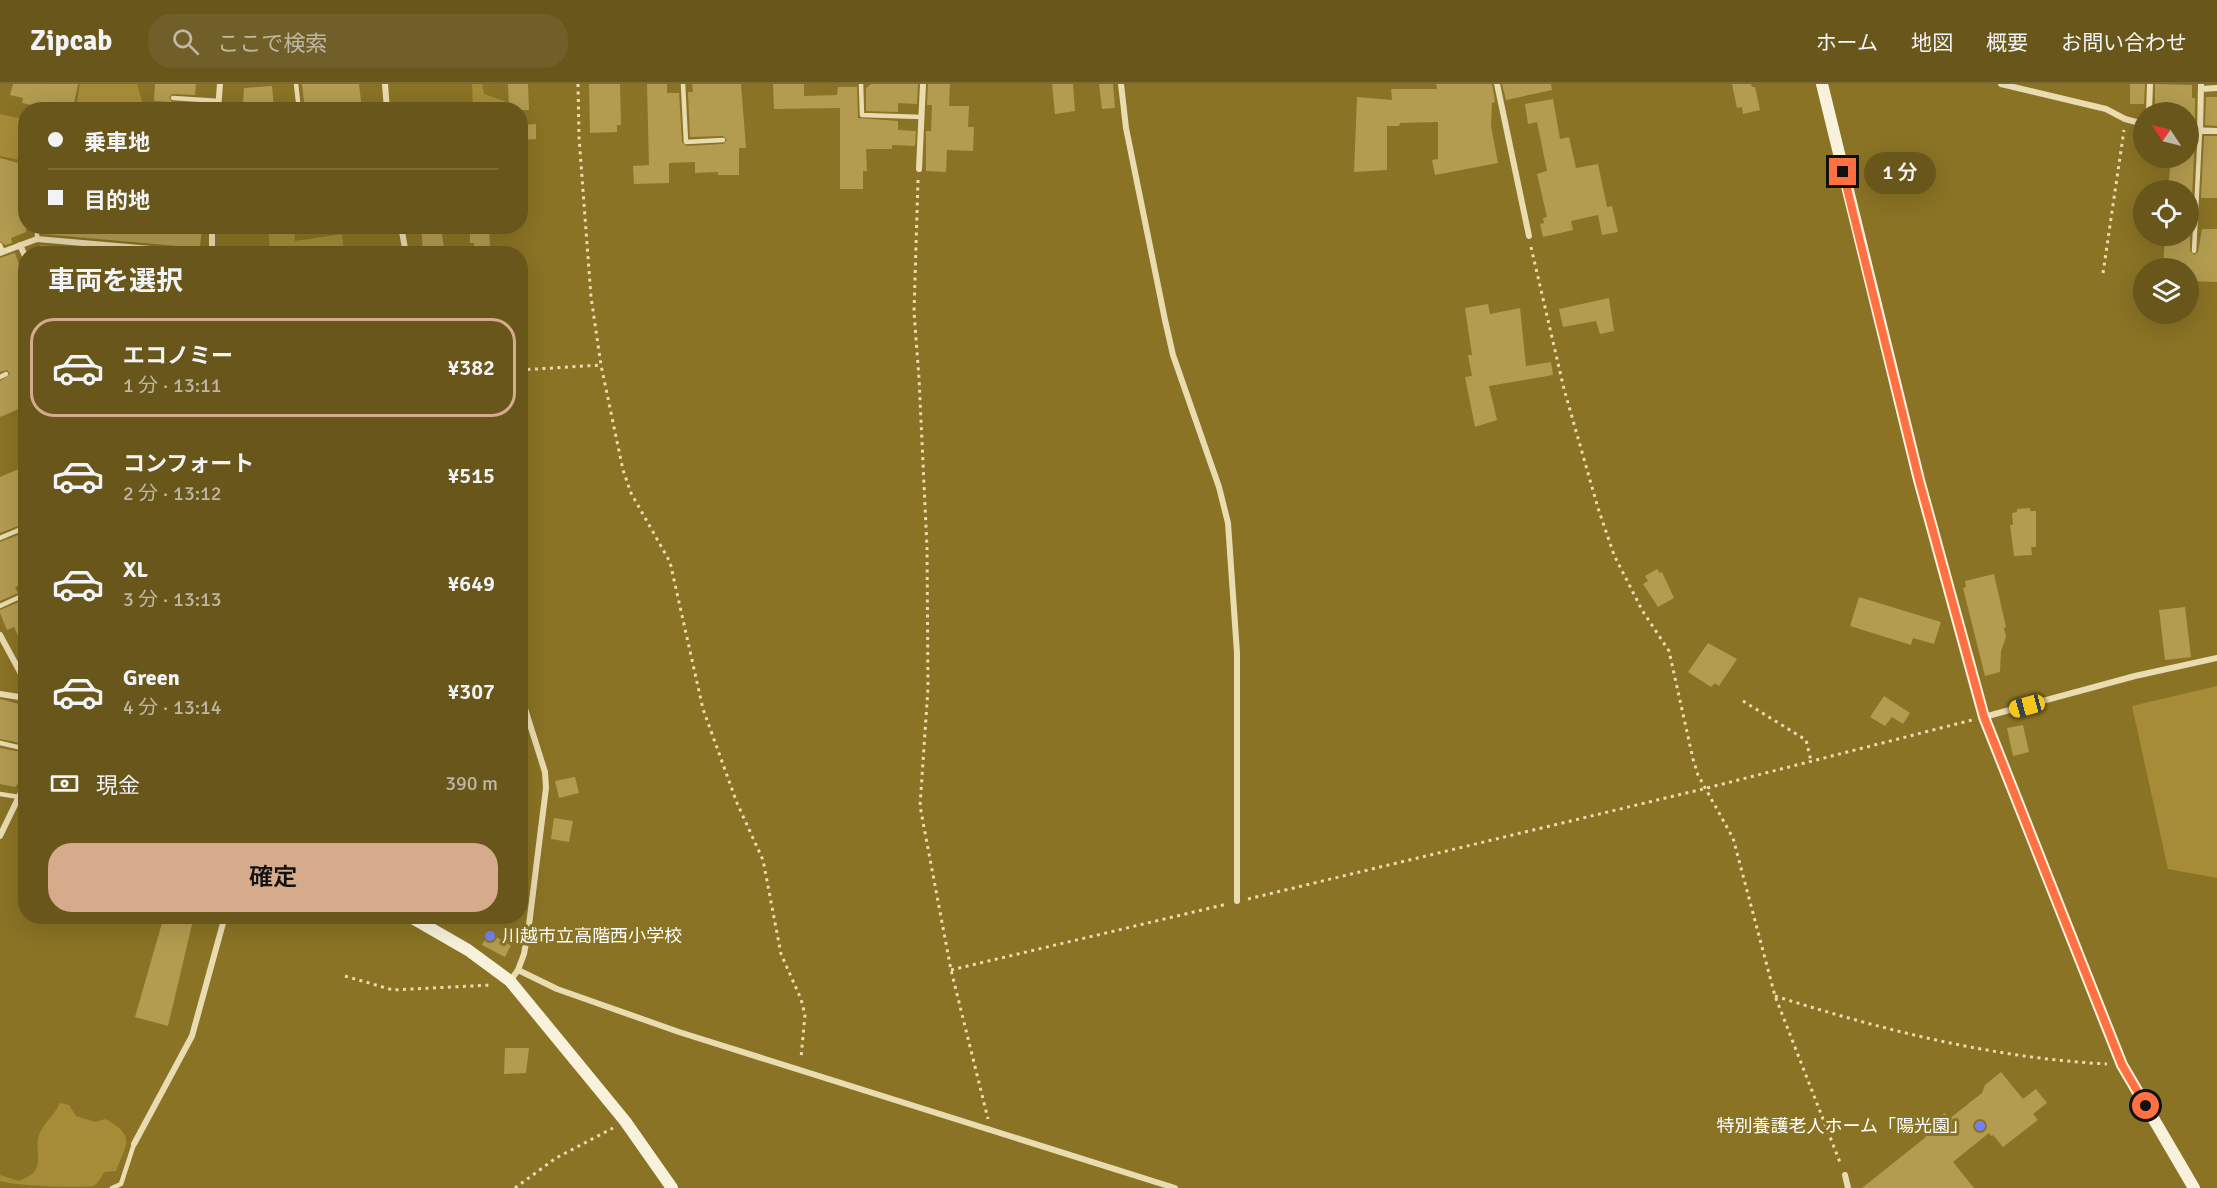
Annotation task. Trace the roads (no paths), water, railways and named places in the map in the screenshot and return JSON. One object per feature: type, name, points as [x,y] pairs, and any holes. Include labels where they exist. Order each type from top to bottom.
[{"type":"street","points":[[219,101],[220,84]]},
{"type":"street","points":[[385,84],[386,102]]},
{"type":"street","points":[[919,169],[923,84]]},
{"type":"street","points":[[1120,84],[1126,128],[1165,320],[1177,366],[1219,487],[1228,523],[1237,653],[1237,902]]},
{"type":"street","points":[[1497,84],[1528,237]]},
{"type":"street","points":[[1822,84],[1919,480],[1984,717],[2122,1065],[2194,1188]]},
{"type":"street","points":[[2001,84],[2106,109],[2133,121]]},
{"type":"street","points":[[2149,102],[2150,84]]},
{"type":"street","points":[[2217,88],[2201,86],[2200,132],[2217,131]]},
{"type":"street","points":[[1,250],[37,239],[118,246]]},
{"type":"street","points":[[0,635],[18,668]]},
{"type":"street","points":[[1984,717],[2135,676],[2217,658]]},
{"type":"street","points":[[0,694],[18,697]]},
{"type":"street","points":[[510,981],[518,970],[524,954],[546,788],[545,772],[528,718]]},
{"type":"street","points":[[0,836],[18,799]]},
{"type":"street","points":[[134,1144],[192,1036],[223,924]]},
{"type":"street","points":[[423,924],[468,950],[510,981],[625,1121],[672,1188]]},
{"type":"street","points":[[518,970],[536,980],[595,1003],[798,1070],[1175,1188]]},
{"type":"street","points":[[1845,1175],[1848,1188]]},
{"type":"lane","points":[[296,84],[298,102]]},
{"type":"lane","points":[[683,84],[686,142],[723,140]]},
{"type":"lane","points":[[861,84],[862,115],[921,117]]},
{"type":"lane","points":[[173,98],[219,101]]},
{"type":"lane","points":[[2193,251],[2200,132]]},
{"type":"lane","points":[[37,234],[37,239]]},
{"type":"lane","points":[[0,538],[18,530]]},
{"type":"lane","points":[[0,606],[18,598]]},
{"type":"lane","points":[[0,743],[18,747]]},
{"type":"lane","points":[[0,794],[18,797]]},
{"type":"lane","points":[[112,1188],[121,1184],[134,1144]]},
{"type":"place","name":"川越市立高階西小学校","points":[[490,936]]},
{"type":"place","name":"特別養護老人ホーム「陽光園」","points":[[1980,1126]]}]
